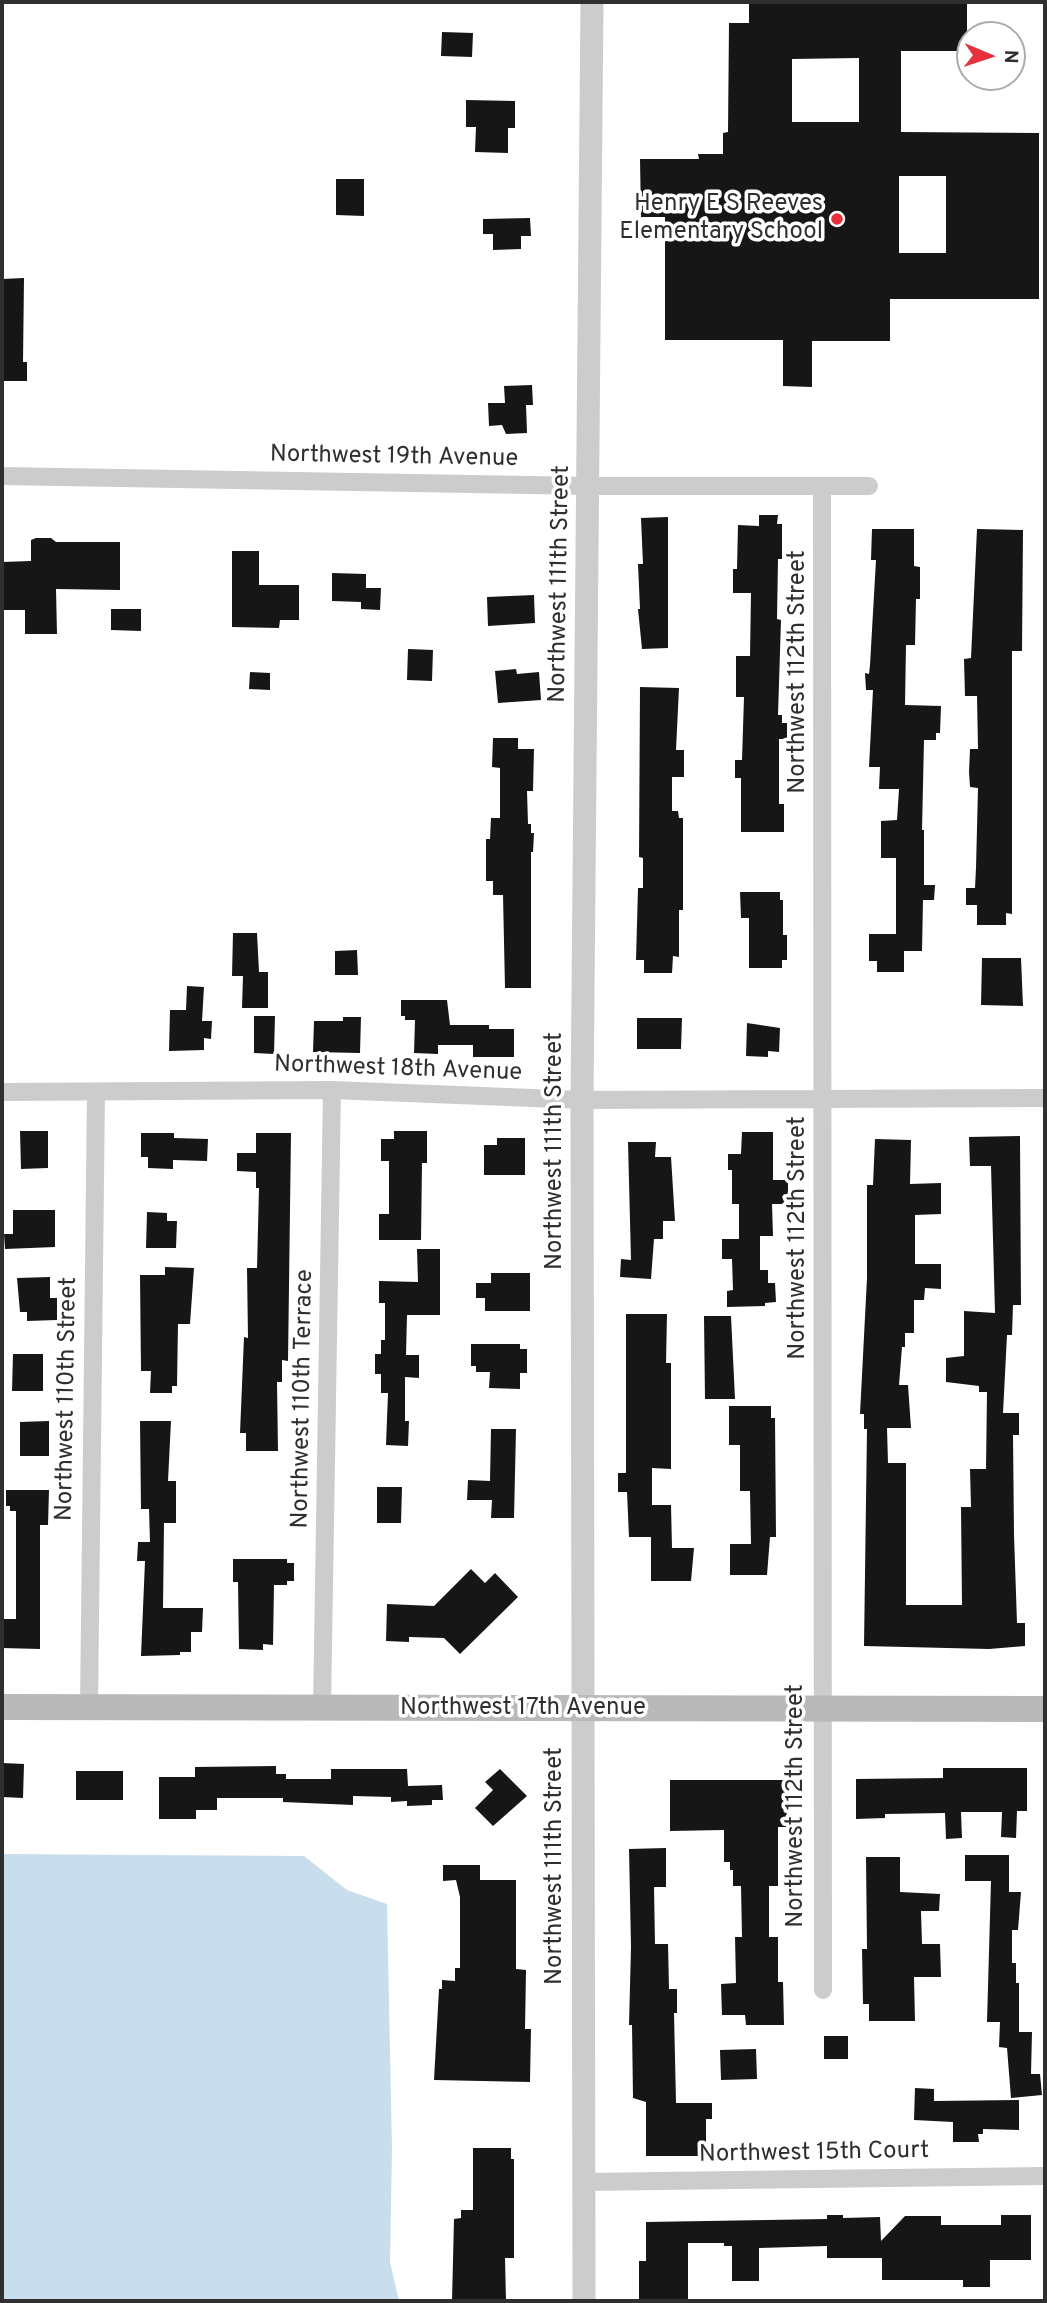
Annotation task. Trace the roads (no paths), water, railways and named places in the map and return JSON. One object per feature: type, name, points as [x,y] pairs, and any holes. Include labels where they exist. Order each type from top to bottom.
[{"type":"main road","name":"Northwest 17th Avenue","points":[[2,1707],[1045,1709]]},
{"type":"street","name":"Northwest 111th Street","points":[[584,2301],[582,1100],[592,2]]},
{"type":"street","name":"Northwest 19th Avenue","points":[[2,476],[588,486],[869,486]]},
{"type":"street","name":"Northwest 112th Street","points":[[822,487],[823,1990]]},
{"type":"street","name":"Northwest 18th Avenue","points":[[2,1092],[332,1090],[582,1100],[1045,1098]]},
{"type":"street","name":"Northwest 110th Terrace","points":[[323,1709],[332,1090]]},
{"type":"street","name":"Northwest 110th Street","points":[[89,1707],[96,1091]]},
{"type":"street","name":"Northwest 15th Court","points":[[583,2182],[1045,2176]]},
{"type":"water","points":[[2,1854],[304,1856],[347,1890],[387,1904],[392,2148],[390,2262],[399,2301],[2,2301]]},
{"type":"place","name":"Henry E S Reeves Elementary School","points":[[837,219]]}]
